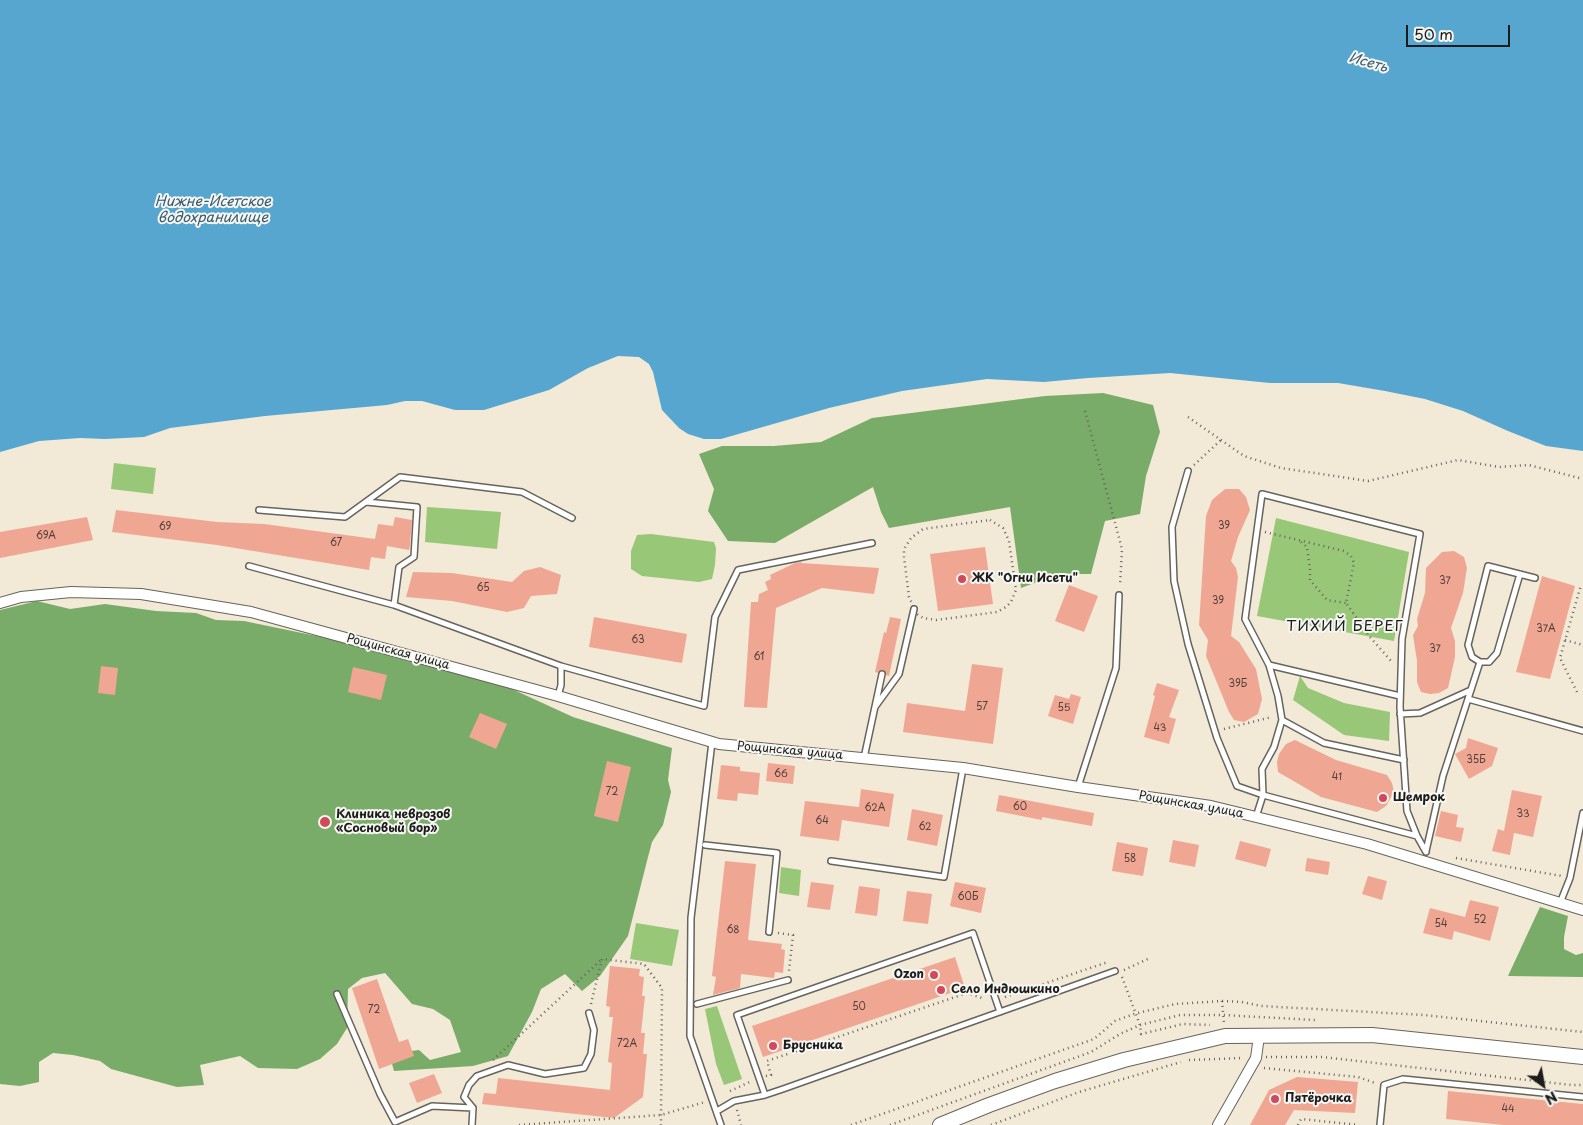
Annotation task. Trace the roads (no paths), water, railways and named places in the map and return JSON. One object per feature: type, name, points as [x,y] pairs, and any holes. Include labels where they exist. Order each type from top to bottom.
[{"type":"street","name":"Рощинская улица","points":[[0,603],[20,597],[71,592],[141,594],[251,612],[558,696],[712,742],[963,768],[1211,806],[1425,857],[1583,910]]},
{"type":"street","points":[[940,1125],[1055,1081],[1124,1060],[1225,1036],[1372,1035],[1583,1057]]},
{"type":"street","points":[[1218,1125],[1256,1058],[1259,1036]]},
{"type":"lane","points":[[1188,472],[1172,527],[1174,581],[1188,644],[1215,732],[1237,786],[1263,795],[1417,836]]},
{"type":"lane","points":[[259,510],[345,517],[400,477],[522,492],[572,518]]},
{"type":"lane","points":[[1256,817],[1263,795],[1262,769],[1274,747],[1282,717],[1269,664],[1245,618],[1262,494],[1420,534],[1402,639],[1400,714],[1407,811],[1425,857]]},
{"type":"lane","points":[[366,502],[417,507],[414,557],[399,567],[394,605]]},
{"type":"lane","points":[[249,566],[394,605],[562,666],[704,706],[715,616],[738,570],[872,543]]},
{"type":"lane","points":[[1520,574],[1497,653],[1490,662],[1480,662],[1472,657],[1468,645],[1488,566],[1520,574],[1535,578]]},
{"type":"lane","points":[[1078,787],[1116,668],[1119,595]]},
{"type":"lane","points":[[875,707],[899,674],[914,609]]},
{"type":"lane","points":[[1425,857],[1443,776],[1480,662]]},
{"type":"lane","points":[[1269,664],[1400,696]]},
{"type":"lane","points":[[558,696],[561,685],[562,666]]},
{"type":"lane","points":[[864,758],[882,674]]},
{"type":"lane","points":[[1400,714],[1420,713],[1471,690]]},
{"type":"lane","points":[[1468,700],[1583,731]]},
{"type":"lane","points":[[1282,717],[1324,743],[1404,760]]},
{"type":"lane","points":[[712,742],[690,918],[690,1036],[721,1125]]},
{"type":"lane","points":[[830,861],[944,877],[963,768]]},
{"type":"lane","points":[[1560,903],[1570,878],[1583,813]]},
{"type":"lane","points":[[705,845],[778,853],[769,932]]},
{"type":"lane","points":[[765,1095],[737,1015],[973,933],[1000,1012]]},
{"type":"lane","points":[[717,1111],[734,1101],[765,1095],[1115,971]]},
{"type":"lane","points":[[697,1004],[788,980]]},
{"type":"lane","points":[[337,994],[380,1094],[396,1123],[432,1106],[473,1108]]},
{"type":"lane","points":[[472,1125],[473,1108],[464,1097],[469,1085],[477,1076],[508,1065],[545,1074],[584,1068],[591,1054],[594,1030],[589,1013]]},
{"type":"lane","points":[[1380,1125],[1384,1085],[1403,1079],[1583,1097]]},
{"type":"water","name":"Нижне-Исетское водохранилище","points":[[0,0],[1583,0],[1583,451],[1546,446],[1463,411],[1425,399],[1385,391],[1338,383],[1270,383],[1170,373],[1044,382],[987,379],[902,391],[829,408],[721,439],[704,439],[688,434],[679,428],[662,410],[653,372],[649,364],[639,357],[618,356],[588,368],[549,390],[484,410],[455,410],[422,401],[405,401],[387,405],[265,416],[170,428],[144,437],[39,441],[0,452]]},
{"type":"place","name":"ЖК \"Огни Исети\"","points":[[962,579]]},
{"type":"place","name":"Шемрок","points":[[1383,798]]},
{"type":"place","name":"Клиника неврозов «Сосновый бор»","points":[[325,822]]},
{"type":"place","name":"Ozon","points":[[934,975]]},
{"type":"place","name":"Село Индюшкино","points":[[941,990]]},
{"type":"place","name":"Брусника","points":[[773,1046]]},
{"type":"place","name":"Пятёрочка","points":[[1275,1099]]},
{"type":"district","name":"ТИХИЙ БЕРЕГ","points":[[1345,627]]},
{"type":"water label","name":"Исеть","points":[[1368,63]]}]
